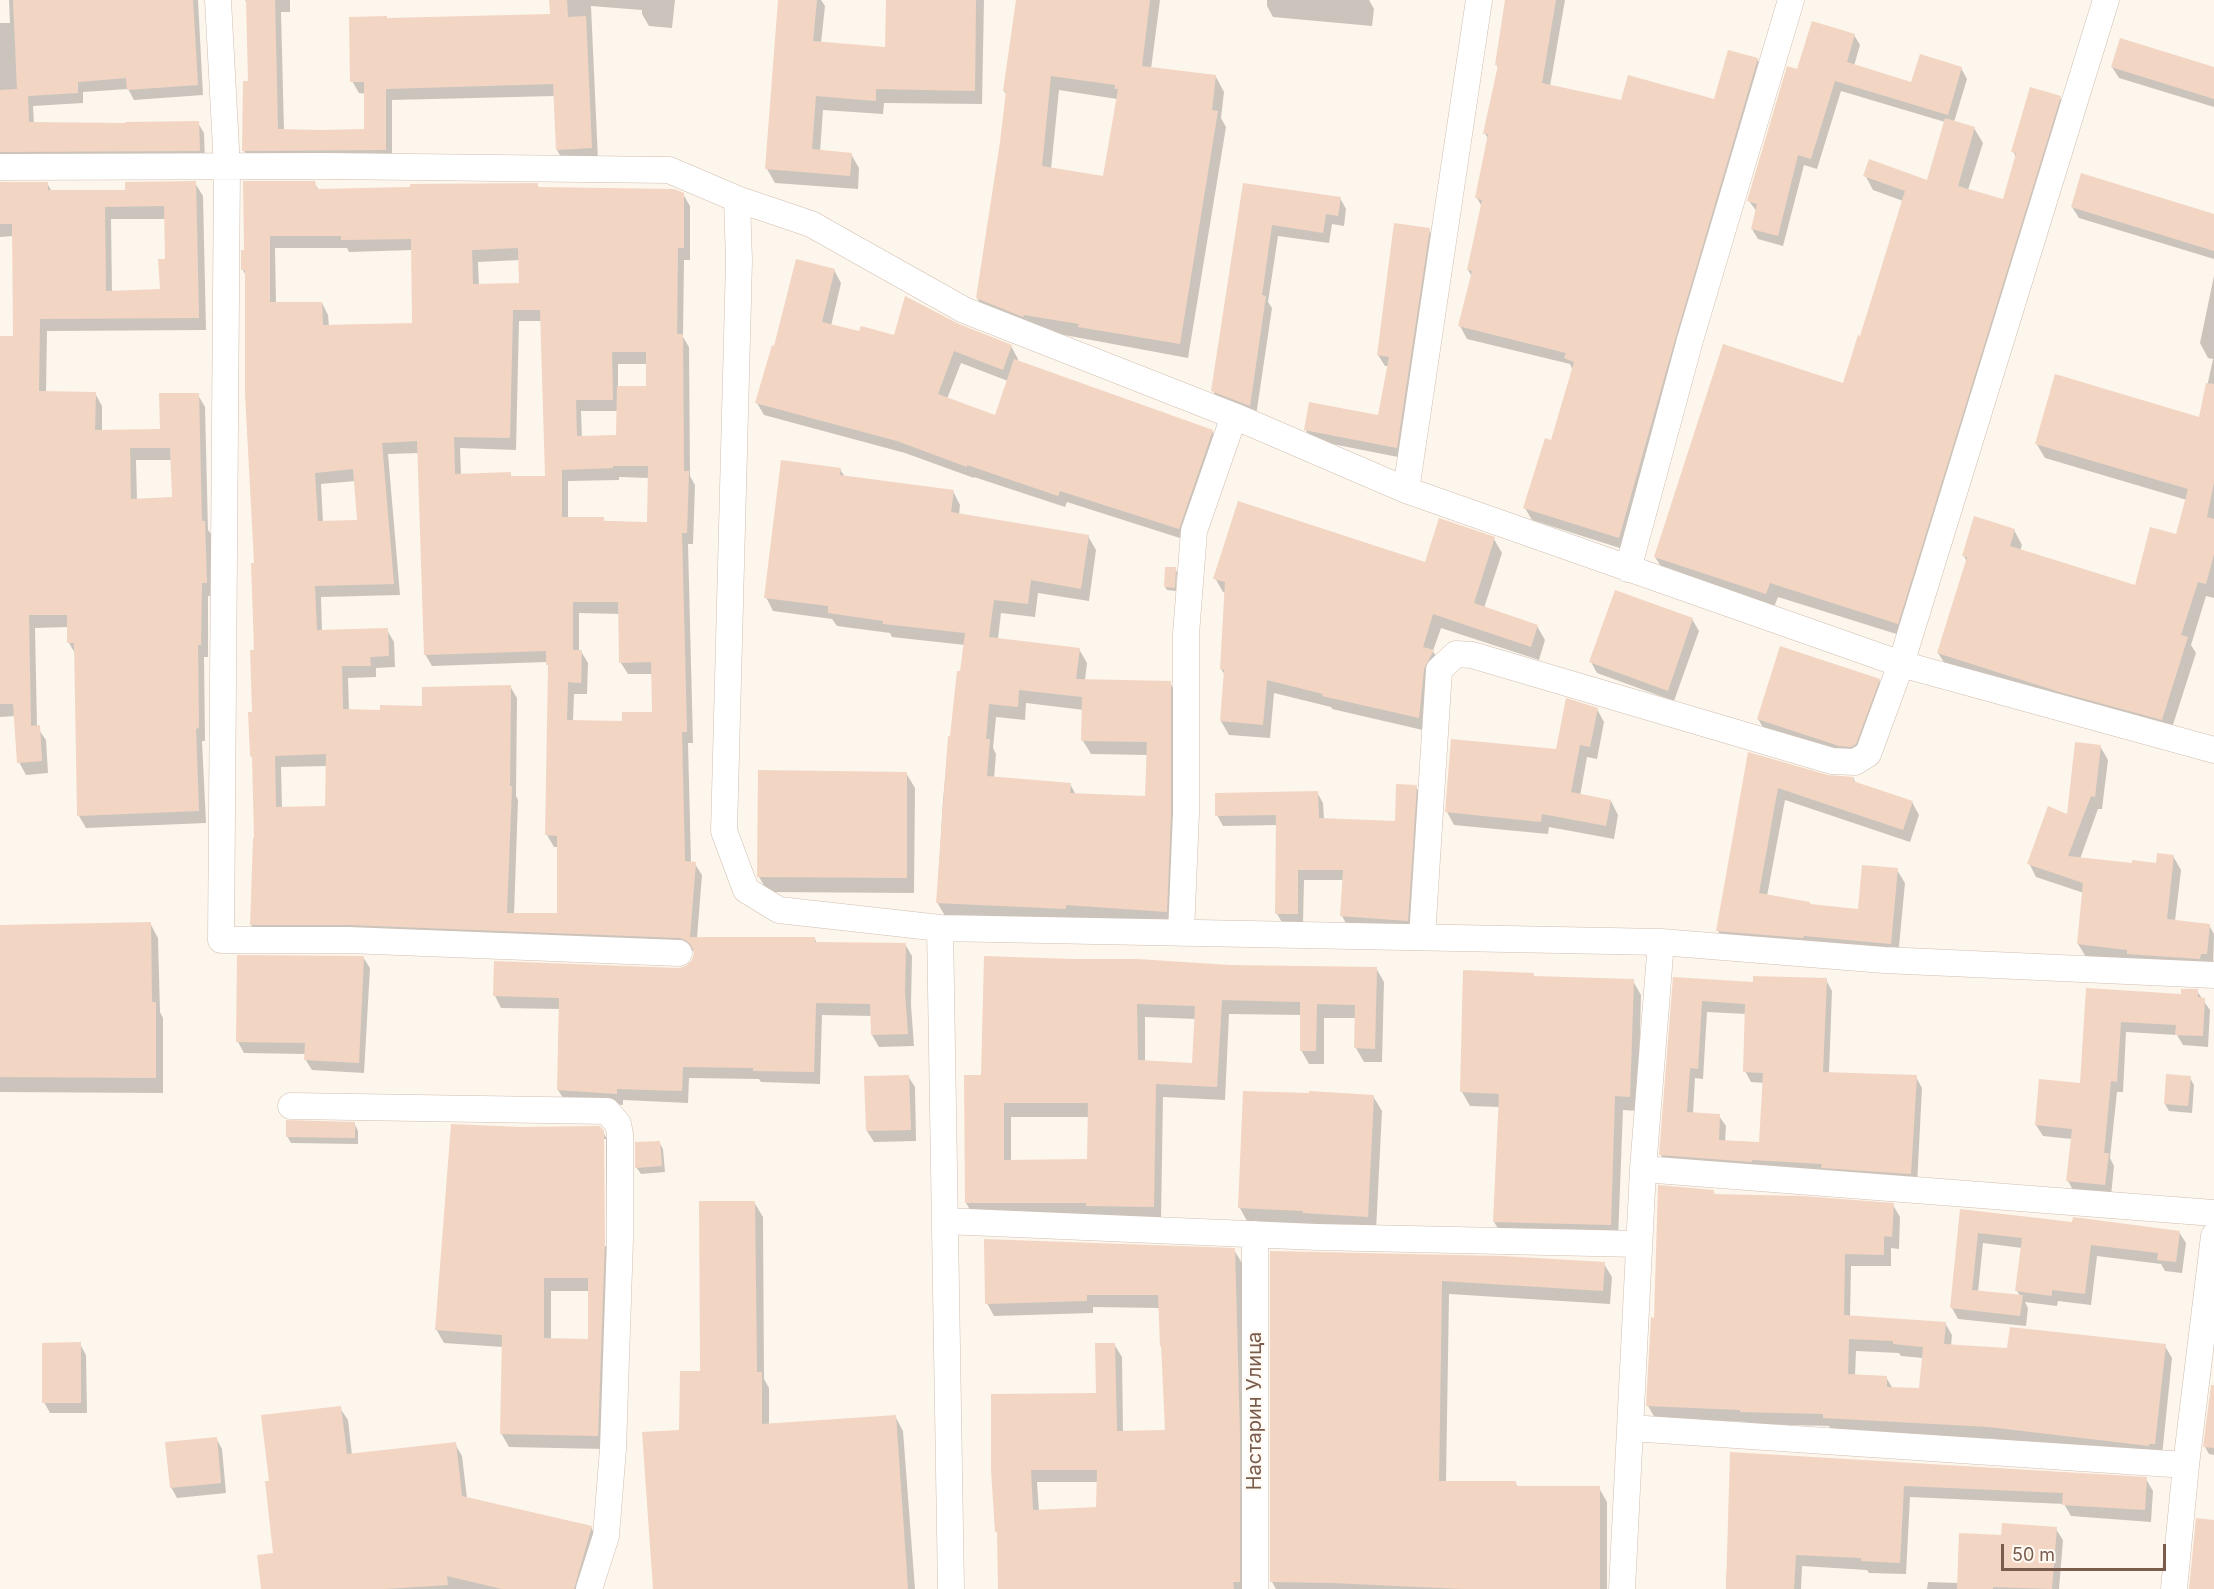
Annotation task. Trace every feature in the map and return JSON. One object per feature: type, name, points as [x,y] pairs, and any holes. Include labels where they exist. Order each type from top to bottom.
[{"type":"street","points":[[218,0],[227,167],[220,940],[348,940],[679,954]]},
{"type":"street","points":[[1406,490],[1479,0]]},
{"type":"street","points":[[1628,569],[1690,340],[1791,0]]},
{"type":"street","points":[[1422,938],[1439,670],[1456,654],[1472,655],[1832,761],[1855,762],[1868,754],[1900,664],[2106,0]]},
{"type":"street","points":[[0,167],[669,170],[737,199],[811,224],[964,310],[1234,416],[1406,490],[1900,664],[2214,750]]},
{"type":"street","points":[[737,199],[739,261],[724,831],[746,890],[779,910],[940,928],[1661,942],[1884,960],[2214,975]]},
{"type":"street","points":[[1181,933],[1186,813],[1186,634],[1194,531],[1234,416]]},
{"type":"street","points":[[940,928],[951,1589]]},
{"type":"street","points":[[1622,1589],[1643,1169],[1661,942]]},
{"type":"street","points":[[291,1106],[607,1111],[618,1124],[620,1134],[620,1239],[613,1449],[606,1536],[590,1589]]},
{"type":"street","points":[[1643,1169],[2214,1213]]},
{"type":"street","points":[[945,1221],[1255,1234],[1639,1244]]},
{"type":"street","name":"Настарин Улица","points":[[1255,1234],[1255,1589]]},
{"type":"street","points":[[2174,1589],[2186,1465],[2207,1357],[2214,1236]]},
{"type":"street","points":[[1630,1428],[2186,1465]]},
{"type":"building","points":[[13,0],[193,0],[198,85],[127,90],[126,78],[78,82],[78,93],[28,96],[29,122],[199,121],[200,151],[0,152],[0,90],[17,89]]},
{"type":"building","points":[[246,0],[275,0],[278,129],[321,130],[364,129],[364,82],[350,82],[349,17],[550,14],[549,0],[567,0],[568,17],[586,16],[592,148],[556,150],[553,84],[386,89],[386,150],[242,151],[243,81],[248,81]]},
{"type":"building","points":[[778,0],[817,0],[813,41],[885,47],[886,0],[976,0],[975,91],[876,89],[876,101],[816,96],[812,149],[852,153],[850,176],[765,169]]},
{"type":"building","points":[[1016,0],[1150,0],[1142,66],[1216,75],[1212,110],[1218,111],[1180,344],[1078,327],[1079,324],[1024,315],[1023,317],[976,298],[1000,142],[1006,91],[1003,91]],"holes":[[[1051,76],[1115,85],[1115,89],[1118,89],[1103,176],[1042,166]]]},
{"type":"building","points":[[1505,0],[1556,0],[1542,83],[1621,100],[1628,75],[1714,99],[1728,50],[1758,58],[1619,538],[1523,508],[1545,438],[1551,440],[1574,362],[1564,358],[1566,353],[1458,326],[1472,271],[1467,270],[1482,200],[1475,198],[1488,134],[1483,134],[1498,65],[1495,65]]},
{"type":"building","points":[[1812,21],[1855,34],[1847,62],[1911,82],[1920,54],[1962,67],[1948,115],[1835,81],[1811,159],[1798,155],[1778,236],[1751,229],[1757,204],[1747,201],[1787,66],[1797,69]]},
{"type":"building","points":[[2120,38],[2214,67],[2214,99],[2111,67]]},
{"type":"building","points":[[2030,87],[2061,96],[1898,624],[1770,583],[1766,594],[1654,557],[1723,344],[1843,383],[1905,191],[1863,176],[1869,159],[1927,180],[1945,118],[1975,127],[1958,186],[2003,199],[2016,153],[2011,152]]},
{"type":"building","points":[[2081,173],[2214,214],[2214,251],[2071,207]]},
{"type":"building","points":[[196,181],[199,318],[40,319],[39,391],[96,392],[95,430],[160,429],[159,393],[199,393],[202,521],[205,521],[207,583],[202,583],[201,645],[198,645],[199,728],[196,729],[199,811],[77,816],[74,643],[67,643],[67,615],[29,615],[31,726],[40,725],[42,761],[17,763],[13,704],[0,704],[0,336],[13,336],[12,224],[0,224],[0,182],[48,182],[48,190],[125,190],[125,182]],"holes":[[[164,206],[165,259],[158,259],[160,289],[106,291],[105,207]],[[130,448],[170,448],[172,497],[131,499]]]},
{"type":"building","points":[[243,181],[315,181],[317,189],[410,187],[410,184],[538,183],[538,187],[674,189],[684,193],[684,248],[678,248],[677,334],[683,334],[684,471],[689,471],[687,533],[682,533],[687,732],[682,732],[685,861],[696,862],[690,937],[815,937],[815,942],[906,943],[905,992],[908,1034],[871,1035],[870,1004],[816,1003],[814,1072],[683,1067],[682,1091],[617,1089],[617,1094],[557,1090],[559,998],[493,996],[494,961],[679,968],[686,966],[692,960],[694,953],[687,941],[680,938],[349,925],[250,925],[254,838],[252,756],[250,756],[248,712],[252,712],[250,650],[254,650],[251,563],[254,563],[245,394],[245,270],[241,270],[241,250],[244,250]],"holes":[[[270,236],[341,236],[341,240],[411,239],[412,323],[323,325],[322,302],[270,302]],[[518,248],[519,283],[473,284],[472,250]],[[513,310],[540,310],[545,476],[511,476],[511,472],[455,474],[454,437],[510,438]],[[612,352],[646,352],[646,386],[617,386],[616,435],[577,436],[576,400],[613,400]],[[417,441],[424,655],[546,651],[546,665],[548,665],[545,835],[557,836],[557,913],[507,913],[512,786],[510,786],[511,685],[422,687],[422,706],[380,705],[380,710],[343,709],[342,666],[371,666],[370,657],[389,656],[388,628],[317,630],[315,586],[394,584],[382,443]],[[648,466],[647,522],[604,521],[604,517],[562,517],[562,470]],[[353,469],[357,520],[318,521],[315,473]],[[573,602],[618,602],[619,663],[651,662],[652,712],[622,712],[622,721],[567,720],[568,682],[581,683],[582,650],[573,650]],[[326,754],[325,806],[276,807],[275,756]]]},
{"type":"building","points":[[1243,183],[1341,197],[1338,216],[1326,214],[1323,233],[1272,225],[1262,295],[1266,296],[1250,406],[1211,391]]},
{"type":"building","points":[[1394,223],[1430,228],[1397,448],[1304,430],[1309,402],[1378,415],[1389,357],[1377,355]]},
{"type":"building","points":[[796,259],[835,269],[822,322],[859,331],[861,326],[894,335],[905,296],[959,324],[1012,345],[1003,370],[954,351],[938,394],[995,415],[1014,359],[1213,430],[1179,529],[1060,491],[1058,496],[967,465],[967,467],[897,441],[755,403],[772,345],[774,346]]},
{"type":"building","points":[[2055,374],[2199,417],[2206,383],[2214,384],[2214,482],[2207,517],[2214,519],[2214,554],[2206,584],[2198,582],[2181,635],[2188,637],[2162,720],[2063,693],[1937,653],[1967,557],[1962,556],[1974,516],[2015,529],[2010,546],[2135,585],[2150,527],[2176,534],[2188,489],[2035,444]]},
{"type":"building","points":[[781,460],[841,468],[840,475],[954,490],[951,512],[1089,535],[1081,589],[1031,580],[1028,604],[994,600],[989,637],[1080,648],[1076,679],[1171,681],[1171,813],[1167,912],[1066,905],[1066,909],[936,903],[948,736],[950,736],[957,671],[960,671],[965,633],[883,624],[883,621],[828,613],[828,606],[764,598]],"holes":[[[1019,690],[1082,697],[1081,741],[1147,742],[1145,796],[1070,793],[1071,783],[987,776],[990,739],[986,739],[989,704],[1018,707]]]},
{"type":"building","points":[[1238,501],[1425,562],[1439,518],[1495,537],[1474,603],[1538,625],[1531,647],[1433,614],[1423,647],[1434,650],[1424,669],[1419,718],[1322,696],[1323,694],[1267,680],[1263,725],[1220,721],[1224,670],[1220,669],[1225,582],[1213,579]]},
{"type":"building","points":[[1165,567],[1176,567],[1175,588],[1164,587]]},
{"type":"building","points":[[1615,590],[1693,618],[1668,691],[1589,662]]},
{"type":"building","points":[[1780,646],[1880,679],[1856,744],[1851,747],[1839,746],[1757,719]]},
{"type":"building","points":[[1566,698],[1598,708],[1590,747],[1580,745],[1571,792],[1611,800],[1606,826],[1542,814],[1541,822],[1445,812],[1451,739],[1556,749]]},
{"type":"building","points":[[2075,742],[2101,745],[2095,797],[2091,796],[2068,856],[2132,863],[2132,860],[2156,863],[2157,853],[2174,855],[2167,919],[2210,924],[2207,954],[2201,954],[2200,959],[2127,954],[2127,950],[2077,944],[2083,883],[2027,864],[2048,806],[2067,814]]},
{"type":"building","points":[[1748,752],[1828,775],[1854,777],[1853,781],[1913,801],[1903,830],[1778,788],[1759,893],[1810,902],[1810,904],[1858,909],[1862,865],[1898,868],[1891,944],[1716,931]]},
{"type":"building","points":[[758,770],[907,772],[907,878],[757,877]]},
{"type":"building","points":[[1396,784],[1417,785],[1408,921],[1340,916],[1343,870],[1298,870],[1298,914],[1275,914],[1276,815],[1215,816],[1215,793],[1318,791],[1319,818],[1395,821]]},
{"type":"building","points":[[151,922],[152,1002],[156,1002],[156,1078],[0,1077],[0,925]]},
{"type":"building","points":[[237,955],[364,956],[359,1063],[304,1060],[305,1043],[236,1042]]},
{"type":"building","points":[[984,956],[1137,959],[1230,965],[1377,967],[1375,1049],[1354,1048],[1355,1005],[1317,1004],[1316,1051],[1300,1051],[1300,1002],[1222,1000],[1217,1087],[1156,1084],[1154,1207],[1086,1206],[1086,1203],[965,1203],[964,1075],[981,1075]],"holes":[[[1137,1004],[1195,1006],[1192,1063],[1138,1060]],[[1004,1103],[1088,1103],[1087,1159],[1004,1160]]]},
{"type":"building","points":[[1463,970],[1534,973],[1534,976],[1634,979],[1630,1097],[1615,1096],[1611,1225],[1493,1222],[1499,1094],[1460,1092]]},
{"type":"building","points":[[1753,976],[1827,978],[1823,1072],[1917,1075],[1911,1174],[1821,1168],[1822,1164],[1752,1160],[1752,1162],[1659,1155],[1673,977],[1753,982]],"holes":[[[1702,1001],[1745,1004],[1743,1072],[1763,1073],[1759,1142],[1719,1140],[1720,1114],[1687,1112],[1690,1068],[1698,1069]]]},
{"type":"building","points":[[2086,988],[2181,994],[2181,989],[2198,989],[2198,997],[2205,998],[2203,1036],[2175,1035],[2176,1025],[2121,1022],[2117,1082],[2111,1081],[2104,1153],[2109,1153],[2105,1185],[2066,1181],[2072,1129],[2035,1125],[2039,1079],[2080,1083]]},
{"type":"building","points":[[2166,1074],[2191,1076],[2188,1106],[2164,1104]]},
{"type":"building","points":[[909,1075],[911,1130],[866,1131],[864,1076]]},
{"type":"building","points":[[1243,1091],[1309,1093],[1309,1091],[1374,1095],[1368,1217],[1238,1208]]},
{"type":"building","points":[[286,1120],[355,1122],[355,1138],[286,1137]]},
{"type":"building","points":[[451,1124],[519,1127],[600,1126],[604,1131],[605,1239],[598,1436],[500,1434],[502,1335],[435,1330]],"holes":[[[544,1278],[588,1278],[588,1339],[544,1338]]]},
{"type":"building","points":[[660,1141],[662,1166],[635,1168],[635,1142]]},
{"type":"building","points":[[1658,1185],[1714,1190],[1714,1194],[1802,1196],[1894,1203],[1892,1237],[1884,1236],[1884,1255],[1845,1254],[1844,1315],[1946,1322],[1944,1344],[2007,1348],[2010,1327],[2166,1344],[2155,1444],[2149,1444],[2149,1446],[1989,1427],[1823,1418],[1823,1414],[1646,1406],[1651,1317],[1654,1318]],"holes":[[[1849,1339],[1893,1341],[1893,1344],[1923,1347],[1919,1388],[1887,1387],[1887,1376],[1848,1374]]]},
{"type":"building","points":[[699,1201],[755,1201],[757,1372],[762,1372],[762,1424],[896,1415],[908,1589],[653,1589],[642,1432],[679,1430],[680,1371],[700,1371]]},
{"type":"building","points":[[1960,1209],[2072,1222],[2073,1217],[2180,1231],[2176,1262],[2157,1260],[2158,1253],[2091,1245],[2085,1294],[2052,1290],[2052,1296],[2015,1291],[2022,1238],[1978,1233],[1972,1290],[2023,1295],[2020,1316],[1950,1308]]},
{"type":"building","points":[[984,1239],[1235,1248],[1240,1436],[1240,1582],[1233,1582],[1234,1589],[998,1589],[997,1532],[995,1532],[991,1470],[991,1394],[1096,1393],[1095,1343],[1115,1343],[1117,1431],[1165,1430],[1158,1295],[1087,1295],[1087,1301],[985,1304]],"holes":[[[1031,1470],[1097,1470],[1096,1507],[1033,1510]]]},
{"type":"building","points":[[1270,1251],[1502,1256],[1605,1262],[1603,1291],[1442,1281],[1439,1481],[1516,1481],[1516,1486],[1600,1486],[1600,1589],[1463,1589],[1270,1582]]},
{"type":"building","points":[[81,1342],[81,1403],[42,1403],[42,1343]]},
{"type":"building","points":[[2211,1385],[2214,1385],[2214,1448],[2203,1447]]},
{"type":"building","points":[[341,1406],[347,1454],[456,1442],[462,1496],[592,1526],[574,1589],[502,1589],[447,1576],[448,1585],[384,1589],[261,1589],[257,1555],[273,1553],[265,1481],[269,1481],[261,1415]]},
{"type":"building","points":[[217,1437],[221,1483],[170,1488],[165,1442]]},
{"type":"building","points":[[1730,1452],[2147,1477],[2145,1510],[2062,1505],[2063,1493],[1904,1486],[1900,1563],[1861,1561],[1861,1558],[1796,1555],[1794,1589],[1726,1589]]},
{"type":"building","points":[[2196,1518],[2214,1520],[2214,1589],[2189,1589]]},
{"type":"building","points":[[2002,1523],[2057,1527],[2052,1589],[1993,1587],[1993,1589],[1957,1589],[1959,1533],[2001,1535]]}]
